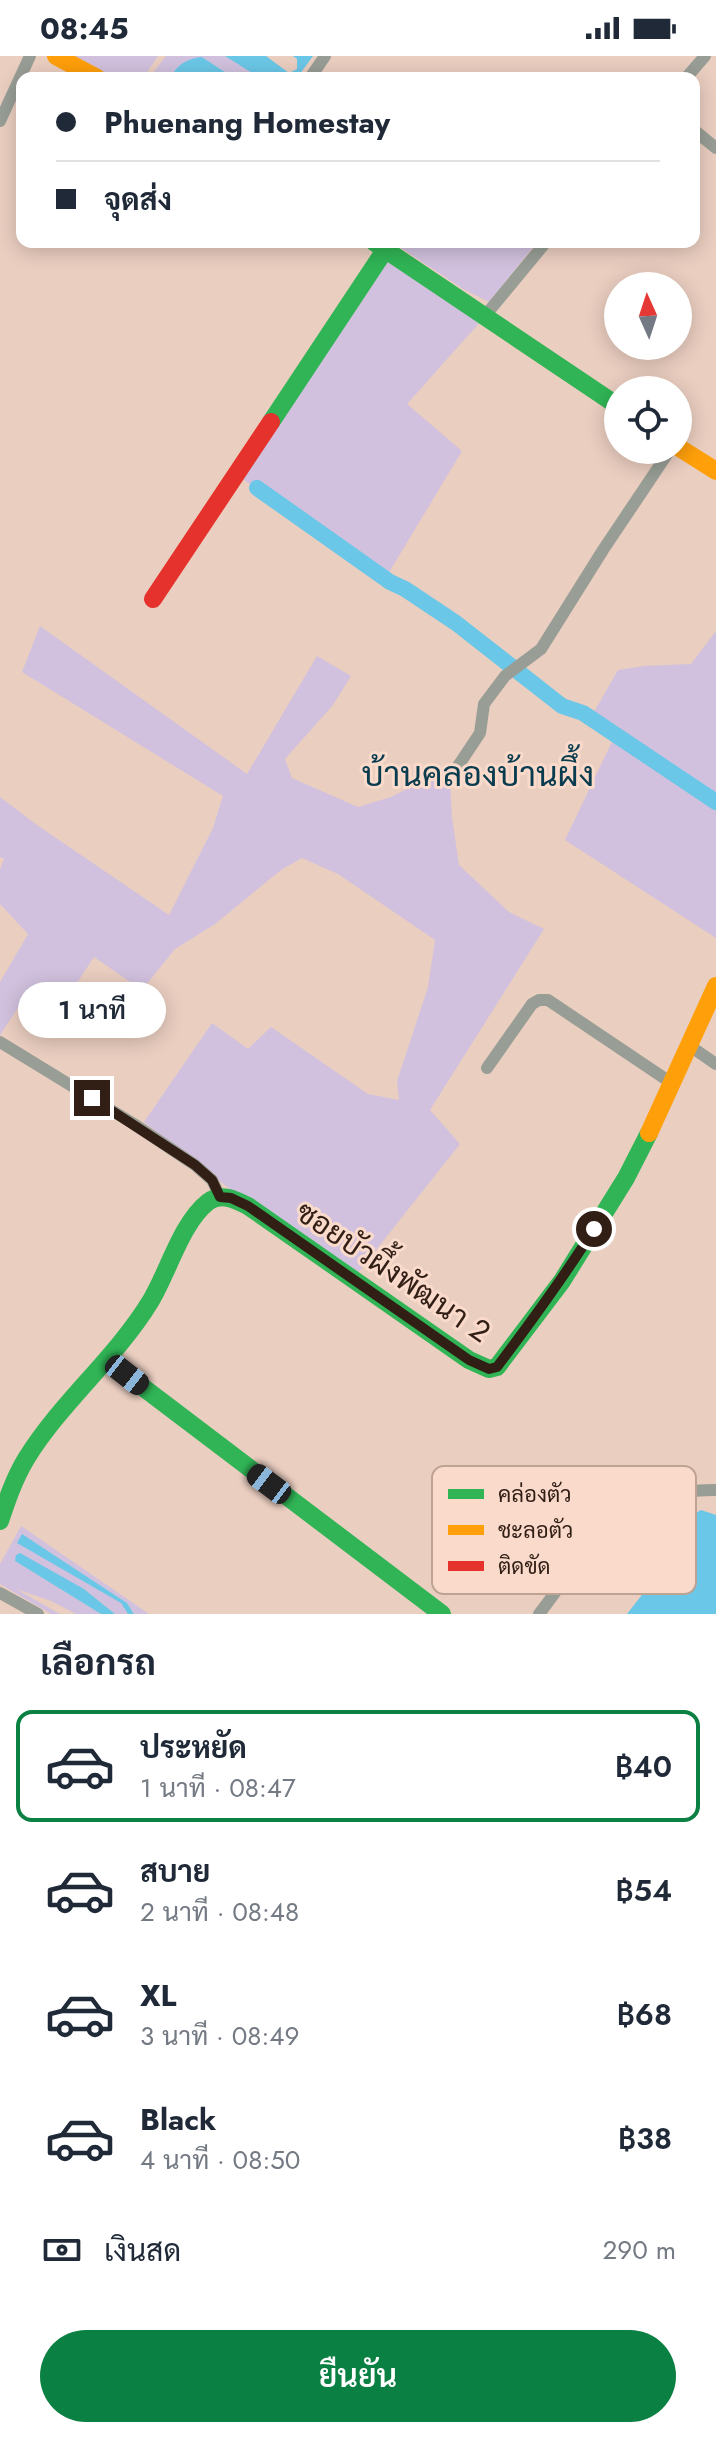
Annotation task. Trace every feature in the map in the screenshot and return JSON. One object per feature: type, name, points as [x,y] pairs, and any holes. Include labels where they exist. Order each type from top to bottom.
[{"type":"street","points":[[56,56],[86,72]]},
{"type":"street","points":[[691,72],[705,56]]},
{"type":"street","points":[[0,121],[16,86]]},
{"type":"street","points":[[700,135],[716,148]]},
{"type":"street","points":[[153,599],[379,248]]},
{"type":"street","points":[[383,248],[604,397]]},
{"type":"street","points":[[484,317],[541,248]]},
{"type":"street","points":[[692,456],[716,471]]},
{"type":"street","points":[[458,766],[480,733],[484,704],[505,676],[541,649],[661,464]]},
{"type":"street","name":"ซอยบัวผึ้งพัฒนา 2","points":[[220,1197],[231,1198],[248,1206],[469,1360],[489,1369],[497,1367],[562,1281],[626,1178],[673,1084],[716,986]]},
{"type":"street","points":[[487,1068],[532,1004],[548,1000],[673,1084]]},
{"type":"street","points":[[0,1042],[195,1165],[212,1180],[220,1197],[209,1201],[197,1215],[152,1299],[127,1336],[32,1449],[4,1504],[0,1521]]},
{"type":"street","points":[[690,1046],[716,1064]]},
{"type":"street","points":[[107,1360],[442,1614]]},
{"type":"street","points":[[696,1491],[716,1490]]},
{"type":"street","points":[[0,1593],[38,1614]]},
{"type":"street","points":[[539,1614],[554,1594]]},
{"type":"shaded area","points":[[60,56],[158,56],[147,72],[93,72]]},
{"type":"shaded area","points":[[166,56],[225,56],[250,72],[225,72],[202,57],[173,72],[154,72]]},
{"type":"shaded area","points":[[401,248],[532,248],[489,302],[463,289]]},
{"type":"shaded area","points":[[389,260],[481,321],[407,404],[462,451],[382,584],[243,479]]},
{"type":"shaded area","points":[[40,626],[247,774],[317,656],[351,676],[333,705],[285,759],[292,778],[358,807],[391,797],[433,776],[450,780],[459,865],[509,912],[544,929],[430,1110],[460,1144],[357,1274],[235,1193],[144,1122],[212,1023],[248,1049],[271,1027],[368,1094],[399,1100],[397,1081],[428,987],[435,940],[338,874],[302,858],[281,870],[215,924],[175,949],[142,990],[94,957],[59,1010],[27,994],[0,1035],[0,982],[28,934],[0,904],[0,869],[4,859],[0,857],[0,797],[169,915],[213,828],[223,796],[22,672]]},
{"type":"shaded area","points":[[716,631],[716,938],[565,840],[619,727],[594,712],[618,670],[691,664]]},
{"type":"shaded area","points":[[21,1526],[149,1614],[134,1614],[127,1603],[22,1534],[121,1603],[128,1614],[115,1614],[84,1589],[15,1561],[101,1614],[76,1614],[16,1589],[60,1614],[51,1614],[0,1584],[0,1564]]},
{"type":"water","points":[[225,56],[266,56],[288,72],[250,72]]},
{"type":"water","points":[[293,56],[313,56],[301,72],[291,72],[297,69],[297,59]]},
{"type":"water","points":[[202,57],[225,72],[174,72],[192,59]]},
{"type":"water","points":[[701,1510],[716,1515],[716,1614],[627,1614],[643,1594],[696,1594],[696,1513]]},
{"type":"water","points":[[22,1534],[127,1603],[134,1614],[128,1614],[121,1603],[17,1543]]},
{"type":"water","points":[[20,1553],[84,1589],[115,1614],[101,1614],[15,1561]]},
{"type":"waterway","points":[[257,488],[390,582],[456,623],[562,706],[583,713],[716,802]]},
{"type":"traffic: fast","points":[[383,248],[604,397]]},
{"type":"traffic: fast","points":[[271,422],[385,250]]},
{"type":"traffic: fast","points":[[0,1521],[26,1459],[55,1418],[136,1323],[157,1290],[190,1222],[213,1199],[223,1197],[248,1206],[469,1360],[489,1369],[497,1367],[562,1281],[626,1178],[649,1133]]},
{"type":"traffic: fast","points":[[107,1360],[442,1614]]},
{"type":"traffic: slow","points":[[56,56],[86,72]]},
{"type":"traffic: slow","points":[[692,456],[716,471]]},
{"type":"traffic: slow","points":[[649,1133],[716,986]]},
{"type":"traffic: jam","points":[[153,599],[271,422]]},
{"type":"district","name":"บ้านคลองบ้านผึ้ง","points":[[478,774]]},
{"type":"route","points":[[92,1098],[195,1165],[212,1180],[220,1197],[231,1198],[248,1206],[469,1360],[489,1369],[497,1367],[530,1324],[562,1281],[594,1229]]}]
